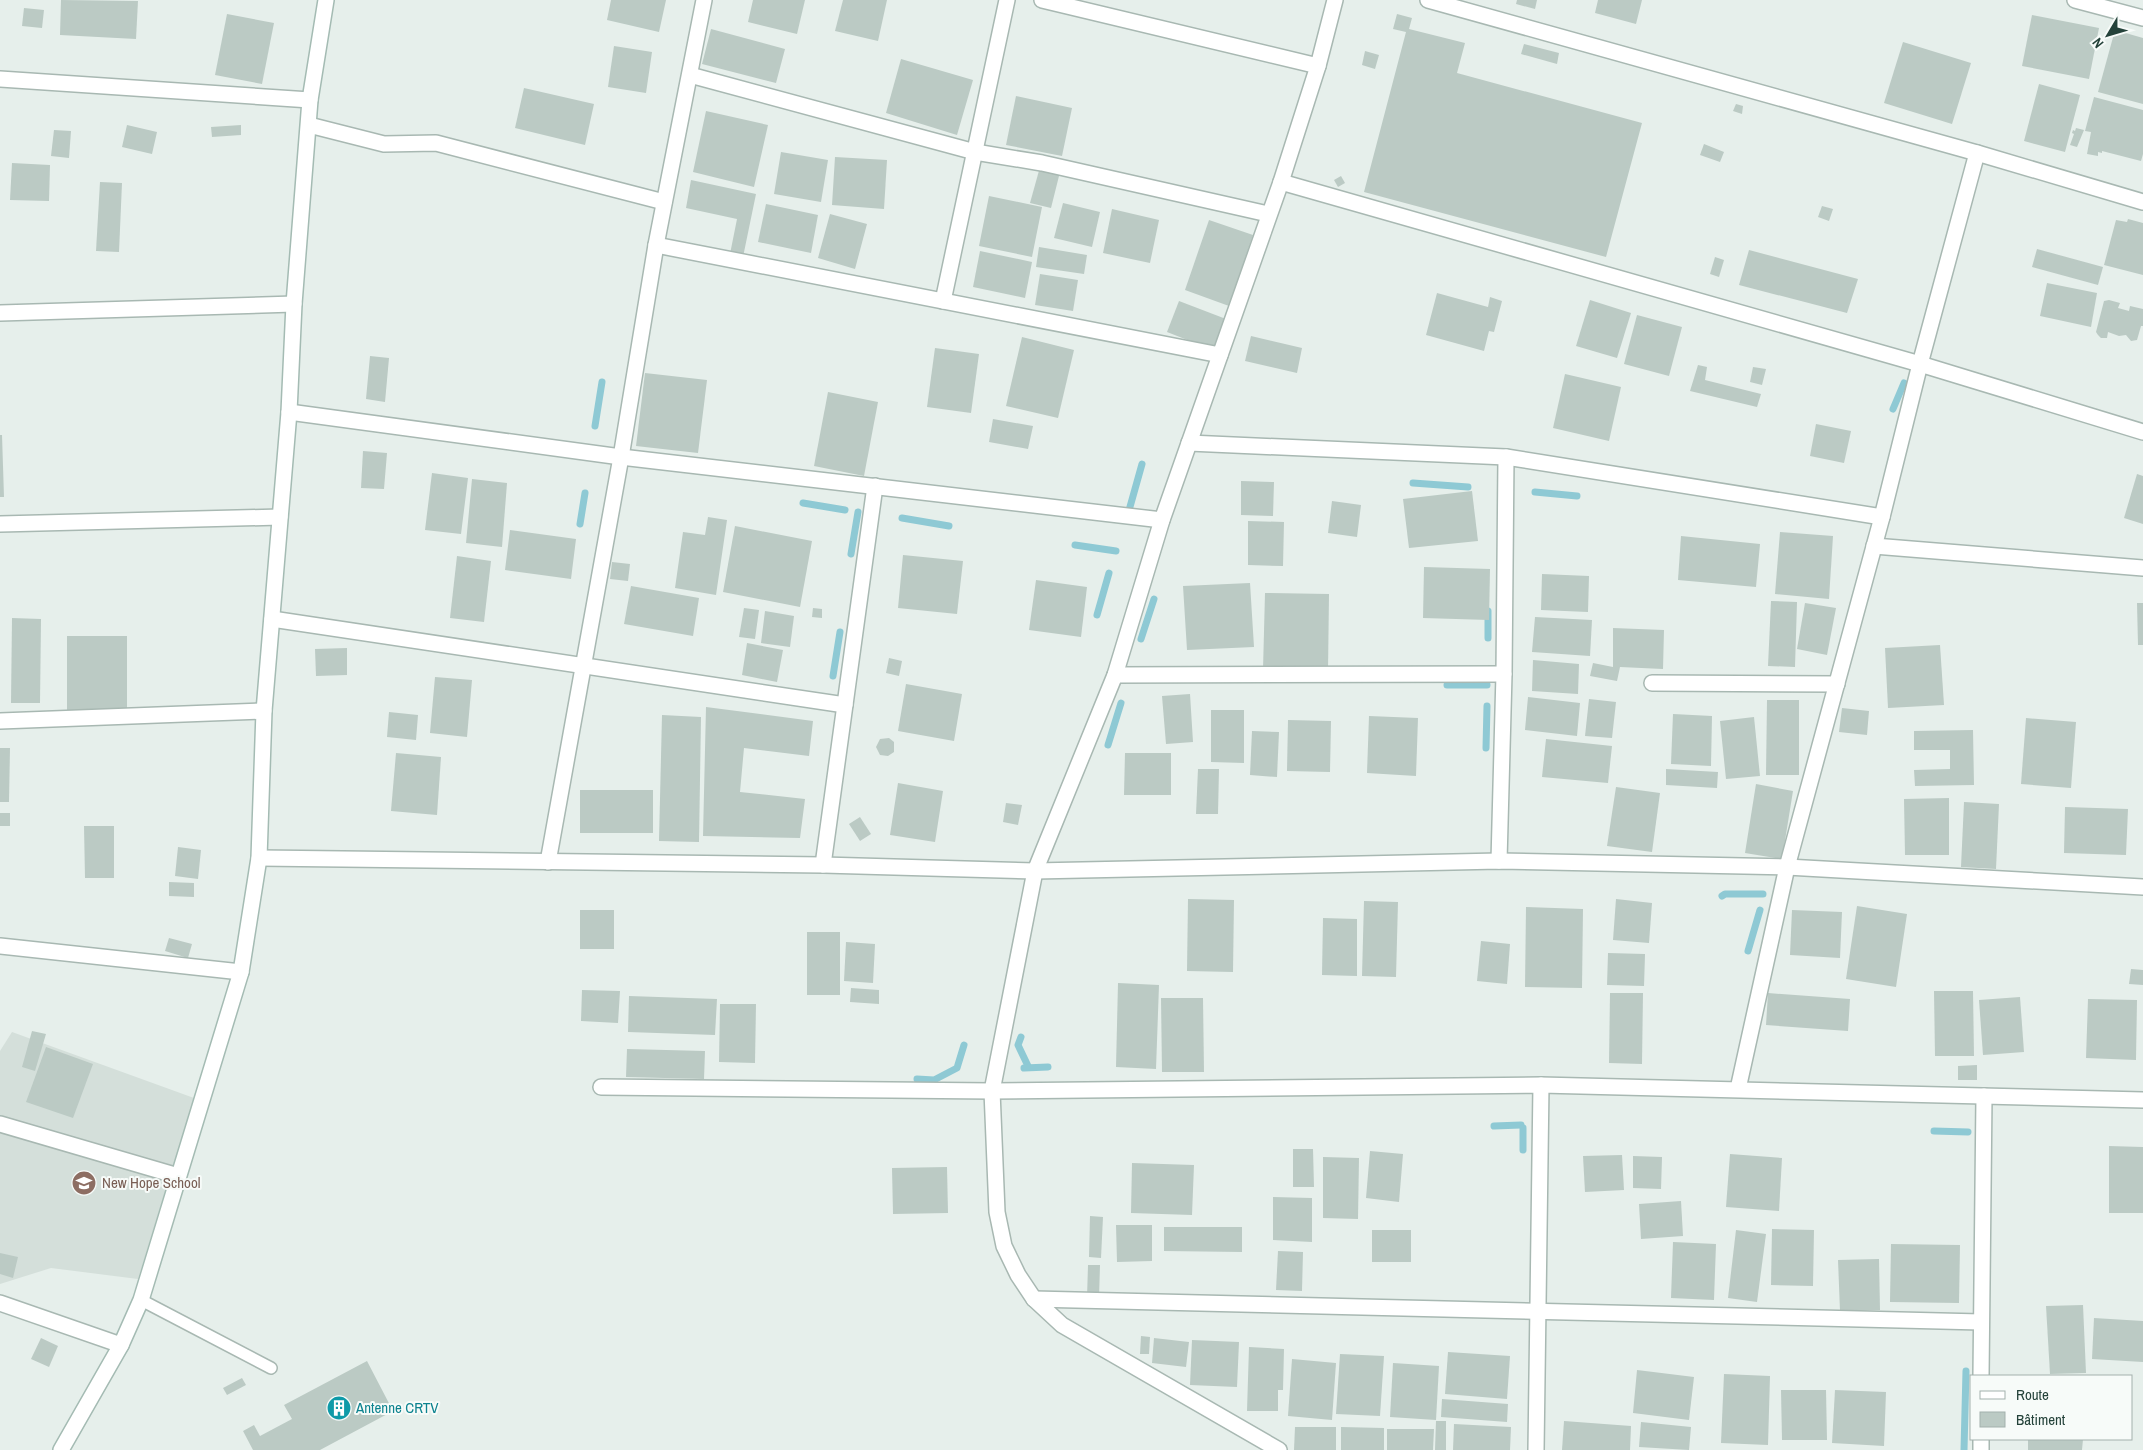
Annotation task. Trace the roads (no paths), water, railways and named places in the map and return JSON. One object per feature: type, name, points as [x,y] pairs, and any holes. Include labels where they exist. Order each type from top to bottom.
[{"type":"street","points":[[61,1450],[121,1345],[141,1300],[241,972],[259,858],[264,712],[289,412],[294,304],[310,100],[326,0]]},
{"type":"street","points":[[548,862],[622,457],[656,246],[704,0]]},
{"type":"street","points":[[943,301],[1007,0]]},
{"type":"street","points":[[1042,0],[1318,66]]},
{"type":"street","points":[[1279,1450],[1062,1325],[1034,1299],[1018,1275],[1002,1237],[997,1212],[992,1091],[1034,870],[1114,675],[1162,520],[1268,214],[1281,182],[1318,66],[1335,0]]},
{"type":"street","points":[[1428,0],[1977,153],[2143,202]]},
{"type":"street","points":[[2075,0],[2143,18]]},
{"type":"street","points":[[690,75],[975,152],[1042,163],[1268,214]]},
{"type":"street","points":[[0,78],[310,100]]},
{"type":"street","points":[[308,125],[384,144],[436,143],[664,202]]},
{"type":"street","points":[[1738,1089],[1787,867],[1882,517],[1920,364],[1977,153]]},
{"type":"street","points":[[1281,182],[1920,364],[2143,432]]},
{"type":"street","points":[[656,246],[1220,354]]},
{"type":"street","points":[[0,313],[294,304]]},
{"type":"street","points":[[289,412],[622,457],[1162,520]]},
{"type":"street","points":[[1189,443],[1506,457],[1882,517]]},
{"type":"street","points":[[1500,861],[1506,457]]},
{"type":"street","points":[[823,865],[875,486]]},
{"type":"street","points":[[0,524],[280,517]]},
{"type":"street","points":[[1874,546],[2143,568]]},
{"type":"street","points":[[272,619],[845,705]]},
{"type":"street","points":[[1114,675],[1504,674]]},
{"type":"street","points":[[1652,683],[1837,684]]},
{"type":"street","points":[[0,721],[264,712]]},
{"type":"street","points":[[259,858],[823,865],[1034,870],[1500,861],[1787,867],[2143,887]]},
{"type":"street","points":[[0,946],[241,972]]},
{"type":"street","points":[[1536,1450],[1541,1085]]},
{"type":"street","points":[[601,1087],[992,1091],[1541,1085],[2143,1100]]},
{"type":"street","points":[[1981,1375],[1984,1096]]},
{"type":"street","points":[[0,1124],[178,1176]]},
{"type":"street","points":[[1034,1299],[1981,1322]]},
{"type":"street","points":[[0,1303],[121,1345]]},
{"type":"lane","points":[[141,1300],[271,1368]]},
{"type":"waterway","points":[[595,426],[602,382]]},
{"type":"waterway","points":[[1893,409],[1904,383]]},
{"type":"waterway","points":[[1128,514],[1142,464]]},
{"type":"waterway","points":[[1413,483],[1468,487]]},
{"type":"waterway","points":[[1535,492],[1577,496]]},
{"type":"waterway","points":[[580,524],[585,493]]},
{"type":"waterway","points":[[803,503],[845,510]]},
{"type":"waterway","points":[[851,554],[858,512]]},
{"type":"waterway","points":[[902,518],[949,526]]},
{"type":"waterway","points":[[1075,545],[1116,551]]},
{"type":"waterway","points":[[1097,615],[1109,573]]},
{"type":"waterway","points":[[1141,639],[1154,599]]},
{"type":"waterway","points":[[1488,611],[1488,638]]},
{"type":"waterway","points":[[833,676],[840,632]]},
{"type":"waterway","points":[[1447,685],[1487,685]]},
{"type":"waterway","points":[[1108,745],[1121,703]]},
{"type":"waterway","points":[[1486,748],[1487,706]]},
{"type":"waterway","points":[[1722,896],[1725,894],[1763,894]]},
{"type":"waterway","points":[[1748,951],[1760,910]]},
{"type":"waterway","points":[[1021,1037],[1018,1045],[1028,1066]]},
{"type":"waterway","points":[[917,1079],[934,1080],[957,1068],[964,1045]]},
{"type":"waterway","points":[[1024,1068],[1048,1067]]},
{"type":"waterway","points":[[1494,1126],[1521,1125]]},
{"type":"waterway","points":[[1523,1128],[1523,1150]]},
{"type":"waterway","points":[[1934,1131],[1968,1132]]},
{"type":"waterway","points":[[1964,1450],[1966,1371]]},
{"type":"place","name":"New Hope School","points":[[84,1183]]},
{"type":"place","name":"Antenne CRTV","points":[[339,1408]]}]
